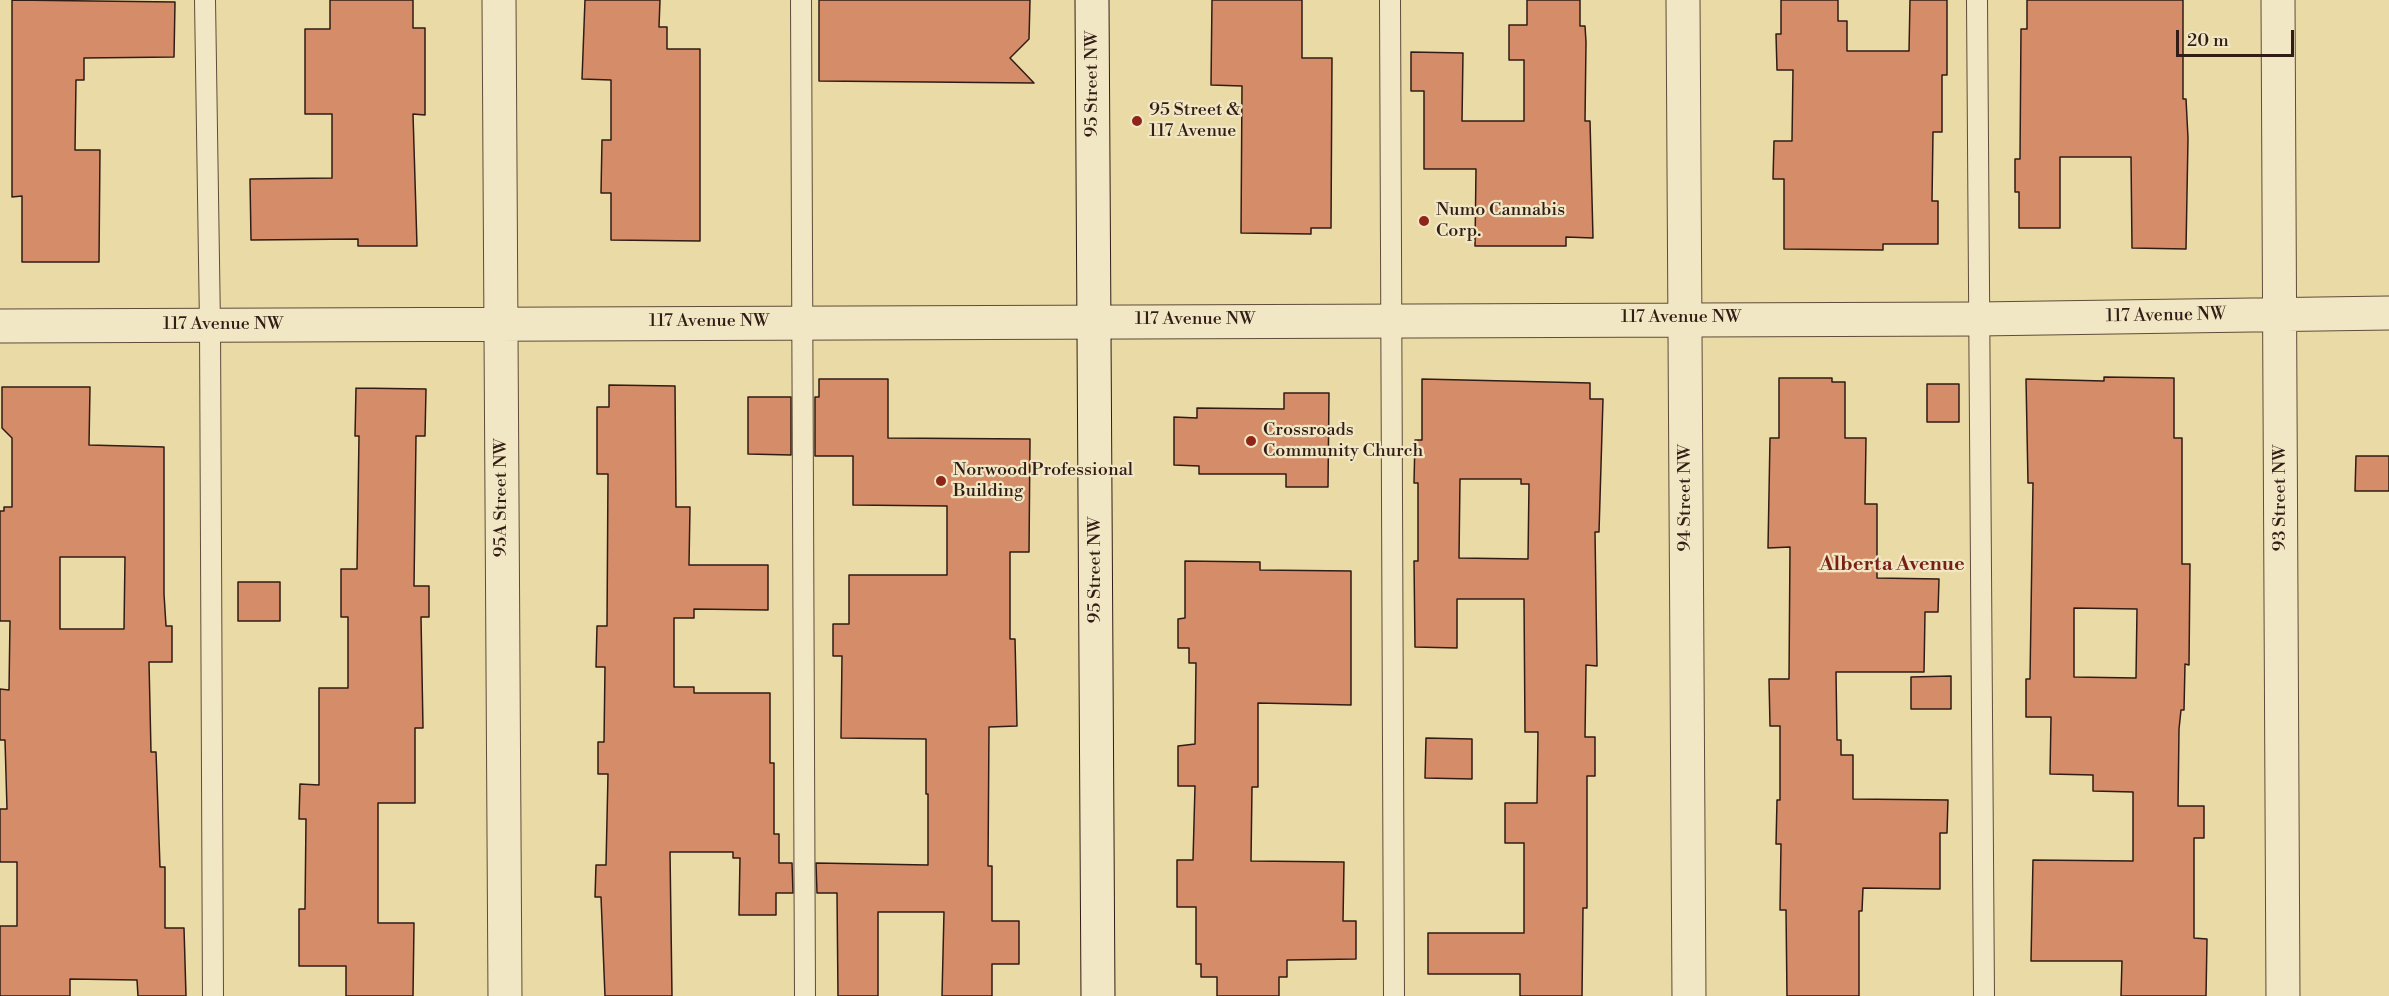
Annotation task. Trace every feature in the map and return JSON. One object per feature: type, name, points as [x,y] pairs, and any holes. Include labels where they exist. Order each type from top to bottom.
[{"type":"street","name":"95A Street NW","points":[[499,0],[505,996]]},
{"type":"street","name":"95 Street NW","points":[[1092,0],[1098,996]]},
{"type":"street","name":"94 Street NW","points":[[1683,0],[1689,996]]},
{"type":"street","name":"93 Street NW","points":[[2278,0],[2283,996]]},
{"type":"street","name":"117 Avenue NW","points":[[0,326],[501,322],[1978,319],[2389,313]]},
{"type":"lane","points":[[205,0],[210,325],[213,996]]},
{"type":"lane","points":[[801,0],[805,996]]},
{"type":"lane","points":[[1390,0],[1394,996]]},
{"type":"lane","points":[[1977,0],[1984,996]]},
{"type":"building","points":[[12,0],[175,2],[174,57],[84,58],[84,80],[76,80],[75,150],[100,150],[99,262],[22,262],[22,196],[12,197]]},
{"type":"building","points":[[330,0],[413,0],[413,28],[425,28],[425,115],[413,114],[417,246],[358,246],[358,239],[251,240],[250,179],[332,178],[332,114],[305,114],[305,29],[330,29]]},
{"type":"building","points":[[585,0],[660,0],[659,27],[667,27],[667,49],[700,49],[700,241],[611,240],[611,193],[601,193],[602,140],[611,140],[611,80],[582,79]]},
{"type":"building","points":[[819,0],[1030,0],[1029,39],[1010,58],[1034,83],[819,81]]},
{"type":"building","points":[[1212,0],[1302,0],[1302,58],[1332,58],[1331,228],[1311,228],[1311,234],[1241,233],[1242,86],[1211,85]]},
{"type":"building","points":[[1527,0],[1580,0],[1580,26],[1585,26],[1586,42],[1585,121],[1590,121],[1593,238],[1566,237],[1566,246],[1475,246],[1476,169],[1424,169],[1424,91],[1411,91],[1411,52],[1463,53],[1462,121],[1524,121],[1524,60],[1509,60],[1509,25],[1527,25]]},
{"type":"building","points":[[1781,0],[1838,0],[1838,21],[1847,21],[1847,51],[1909,51],[1910,0],[1947,0],[1947,75],[1942,75],[1942,132],[1933,132],[1932,201],[1938,201],[1938,244],[1883,244],[1883,250],[1784,249],[1784,179],[1773,179],[1774,141],[1792,141],[1793,70],[1777,70],[1776,34],[1781,34]]},
{"type":"building","points":[[2027,0],[2183,0],[2183,99],[2186,99],[2188,138],[2186,249],[2132,248],[2131,157],[2060,157],[2060,228],[2019,228],[2019,192],[2015,192],[2015,159],[2020,159],[2021,29],[2027,29]]},
{"type":"building","points":[[2104,377],[2174,378],[2174,438],[2182,438],[2182,564],[2190,564],[2189,665],[2185,664],[2184,710],[2181,710],[2179,729],[2178,806],[2204,806],[2204,838],[2194,838],[2194,938],[2207,939],[2206,996],[2121,996],[2122,961],[2031,961],[2033,860],[2133,861],[2133,792],[2093,791],[2093,775],[2050,774],[2051,717],[2026,717],[2026,679],[2030,679],[2033,483],[2028,483],[2026,379],[2104,381]],"holes":[[[2074,608],[2137,609],[2136,678],[2074,677]]]},
{"type":"building","points":[[1779,378],[1832,378],[1832,382],[1845,382],[1845,438],[1866,438],[1865,504],[1877,504],[1877,578],[1939,579],[1938,612],[1925,612],[1924,672],[1836,672],[1837,740],[1841,740],[1841,755],[1853,755],[1853,799],[1948,800],[1947,833],[1940,833],[1940,889],[1863,888],[1862,911],[1859,911],[1859,996],[1787,996],[1786,910],[1780,910],[1781,844],[1776,844],[1777,800],[1780,800],[1780,726],[1770,726],[1769,679],[1789,679],[1790,547],[1768,548],[1770,438],[1779,438]]},
{"type":"building","points":[[819,379],[888,379],[888,438],[1030,439],[1029,552],[1010,552],[1010,639],[1015,639],[1017,726],[989,727],[988,866],[992,866],[992,921],[1019,921],[1019,964],[992,964],[992,996],[942,996],[944,912],[878,912],[878,996],[838,996],[837,893],[817,893],[816,863],[928,865],[928,794],[926,794],[926,739],[841,738],[842,656],[833,656],[833,624],[849,624],[849,575],[947,575],[947,506],[853,505],[853,456],[815,456],[815,397],[819,397]]},
{"type":"building","points":[[1422,379],[1590,383],[1590,399],[1603,399],[1599,532],[1595,532],[1597,666],[1586,665],[1585,737],[1595,737],[1595,776],[1587,776],[1587,908],[1583,908],[1582,996],[1520,996],[1520,974],[1428,974],[1428,933],[1524,933],[1524,843],[1505,843],[1505,803],[1537,803],[1538,732],[1525,732],[1524,599],[1457,599],[1457,648],[1415,647],[1414,561],[1418,561],[1418,483],[1414,483],[1415,440],[1422,440]],"holes":[[[1460,479],[1521,479],[1521,484],[1529,484],[1528,559],[1459,558]]]},
{"type":"building","points":[[1927,384],[1959,384],[1959,422],[1927,422]]},
{"type":"building","points":[[609,385],[675,386],[676,507],[690,507],[689,565],[768,565],[768,610],[694,609],[694,618],[674,618],[674,687],[694,687],[694,693],[770,693],[770,763],[774,763],[774,834],[779,834],[779,863],[792,863],[793,893],[776,893],[776,915],[739,915],[740,858],[733,858],[733,852],[670,852],[672,996],[605,996],[601,897],[595,897],[596,865],[606,865],[608,774],[598,774],[598,742],[604,742],[605,667],[596,667],[597,626],[607,626],[608,474],[597,474],[597,407],[609,407]]},
{"type":"building","points":[[2,387],[90,387],[89,445],[164,447],[164,594],[166,626],[172,626],[172,662],[149,662],[151,752],[156,752],[160,867],[165,867],[165,928],[184,928],[186,996],[138,996],[137,980],[70,979],[70,996],[0,996],[0,926],[17,926],[17,862],[0,862],[0,809],[7,809],[5,740],[0,740],[0,689],[9,690],[10,621],[0,621],[0,511],[4,511],[4,507],[12,507],[12,438],[2,428]],"holes":[[[60,557],[125,557],[124,629],[60,629]]]},
{"type":"building","points":[[356,388],[426,389],[425,436],[416,436],[414,586],[429,586],[429,617],[421,617],[423,728],[415,728],[415,803],[378,803],[378,923],[414,923],[413,996],[346,996],[346,966],[299,966],[299,909],[305,909],[306,819],[299,819],[300,784],[319,785],[319,688],[348,688],[348,617],[341,617],[341,569],[357,569],[359,436],[355,436]]},
{"type":"building","name":"Crossroads Community Church","points":[[1284,393],[1329,393],[1328,487],[1286,487],[1286,474],[1199,474],[1199,466],[1174,465],[1174,417],[1197,418],[1197,408],[1284,409]]},
{"type":"building","points":[[748,397],[791,397],[791,455],[748,454]]},
{"type":"building","points":[[2356,456],[2389,456],[2389,491],[2355,491]]},
{"type":"building","points":[[1185,561],[1260,562],[1260,570],[1351,571],[1351,705],[1258,703],[1258,787],[1252,787],[1251,861],[1344,862],[1343,921],[1356,921],[1356,959],[1287,960],[1287,977],[1279,977],[1279,996],[1217,996],[1217,977],[1201,977],[1201,964],[1196,964],[1196,907],[1177,907],[1177,860],[1193,860],[1195,786],[1178,786],[1178,746],[1195,744],[1196,663],[1189,663],[1189,648],[1178,648],[1178,619],[1185,618]]},
{"type":"building","points":[[238,582],[280,582],[280,621],[238,621]]},
{"type":"building","points":[[1951,676],[1951,709],[1911,709],[1911,677]]},
{"type":"building","points":[[1426,738],[1472,739],[1472,779],[1425,778]]},
{"type":"place","name":"95 Street & 117 Avenue","points":[[1137,121]]},
{"type":"place","name":"Numo Cannabis Corp.","points":[[1424,221]]},
{"type":"place","name":"Crossroads Community Church","points":[[1251,441]]},
{"type":"place","name":"Norwood Professional Building","points":[[941,481]]},
{"type":"district","name":"Alberta Avenue","points":[[1892,565]]}]
